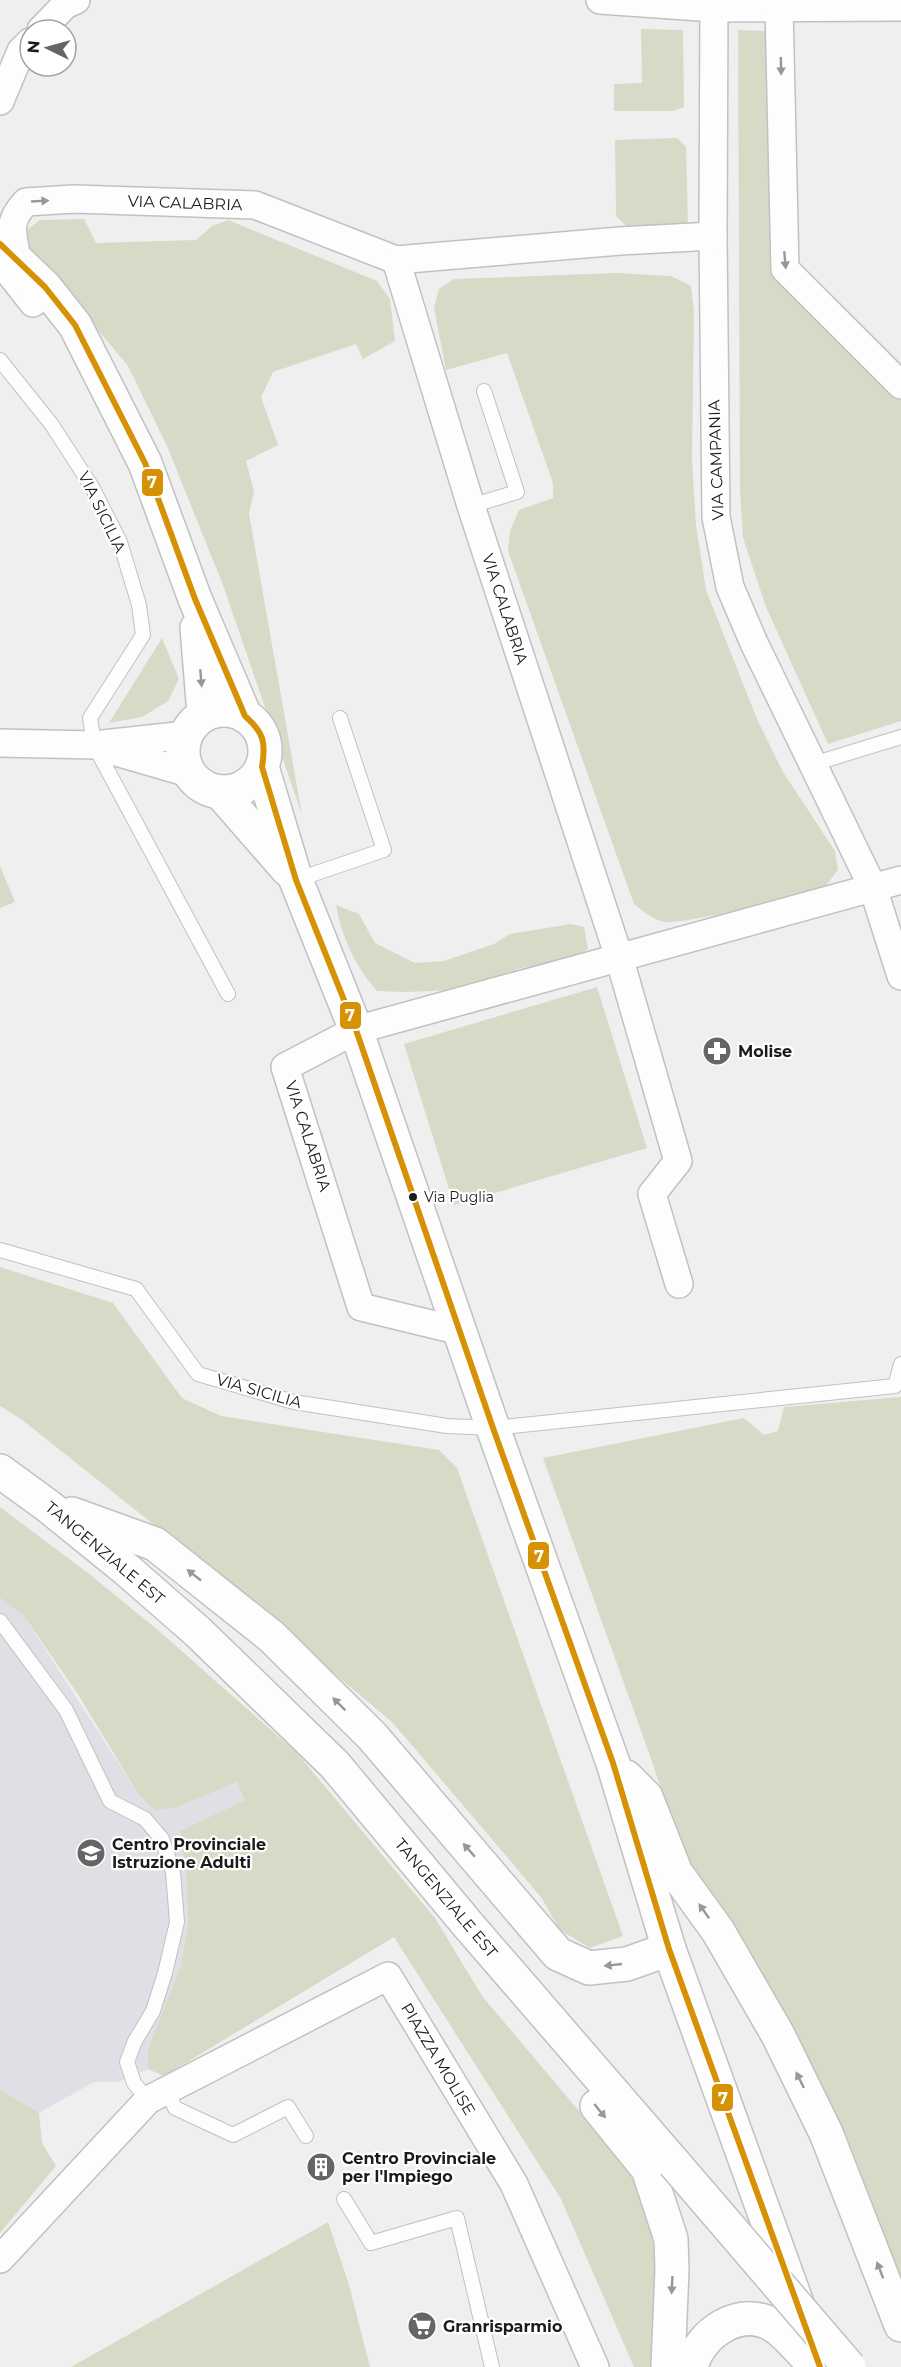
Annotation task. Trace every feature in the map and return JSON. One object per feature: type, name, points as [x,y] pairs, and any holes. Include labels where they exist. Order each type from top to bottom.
[{"type":"main road","points":[[4,259],[33,303],[98,372]]},
{"type":"main road","points":[[4,259],[45,287],[75,325],[145,463],[195,599],[245,716],[258,729],[265,748],[261,767],[252,781],[237,790],[220,792],[202,786],[189,772],[182,754],[195,725],[195,599]]},
{"type":"main road","points":[[195,725],[218,710],[232,711],[245,716]]},
{"type":"main road","points":[[261,767],[296,880],[356,1030],[493,1428],[613,1763],[669,1949],[818,2367]]},
{"type":"main road","points":[[220,792],[296,880]]},
{"type":"main road","name":"TANGENZIALE EST","points":[[0,1471],[48,1506],[127,1570],[198,1632],[326,1757],[849,2367]]},
{"type":"main road","points":[[48,1506],[155,1544],[272,1637],[372,1736],[558,1954],[589,1968],[627,1964],[669,1949]]},
{"type":"main road","points":[[613,1763],[646,1797],[676,1873],[718,1931],[773,2026],[826,2133],[901,2325]]},
{"type":"main road","points":[[470,1926],[540,2037],[648,2169],[671,2239],[668,2367]]},
{"type":"main road","points":[[691,2367],[693,2356],[706,2337],[734,2320],[757,2320],[775,2326],[818,2367]]},
{"type":"street","points":[[53,18],[65,5],[76,0]]},
{"type":"street","points":[[600,0],[779,7],[901,7]]},
{"type":"street","name":"VIA CAMPANIA","points":[[714,4],[713,236],[716,517],[730,587],[754,644],[873,888],[901,976]]},
{"type":"street","points":[[779,7],[785,269],[901,385]]},
{"type":"street","points":[[0,101],[18,58]]},
{"type":"street","name":"VIA CALABRIA","points":[[4,259],[14,214],[26,202],[74,199],[255,205],[396,260],[620,241],[713,236]]},
{"type":"street","points":[[0,228],[4,259]]},
{"type":"street","name":"VIA CALABRIA","points":[[396,260],[471,506],[619,957],[678,1161],[652,1194],[679,1284]]},
{"type":"street","points":[[0,743],[94,745],[195,725]]},
{"type":"street","points":[[94,745],[189,772]]},
{"type":"street","name":"VIA CALABRIA","points":[[460,1331],[361,1307],[285,1067],[356,1030],[901,880]]},
{"type":"street","name":"PIAZZA MOLISE","points":[[0,2259],[158,2095],[388,1976],[514,2184],[595,2367]]},
{"type":"lane","name":"VIA SICILIA","points":[[0,360],[52,424],[92,486],[120,542],[139,605],[143,635],[90,718],[94,745]]},
{"type":"lane","points":[[471,506],[517,492],[484,391]]},
{"type":"lane","points":[[296,880],[384,850],[340,718]]},
{"type":"lane","points":[[813,764],[901,737]]},
{"type":"lane","points":[[94,745],[228,994]]},
{"type":"lane","name":"VIA SICILIA","points":[[0,1250],[136,1288],[198,1374],[294,1402],[447,1426],[493,1428]]},
{"type":"lane","points":[[493,1428],[898,1385],[901,1364]]},
{"type":"lane","points":[[0,1621],[66,1710],[110,1800],[145,1819],[162,1839],[173,1872],[177,1922],[153,2011],[135,2041],[127,2062],[134,2083],[158,2095],[175,2108],[233,2135],[288,2107],[306,2136]]},
{"type":"lane","points":[[344,2199],[371,2243],[457,2218],[492,2367]]},
{"type":"shaded area","name":"Centro Provinciale Istruzione Adulti","points":[[0,1598],[24,1616],[139,1795],[154,1810],[175,1808],[237,1782],[246,1800],[180,1831],[186,1875],[188,1923],[181,1966],[148,2049],[148,2069],[117,2082],[94,2082],[39,2113],[0,2089]]},
{"type":"green space","points":[[641,29],[683,30],[684,107],[673,111],[614,111],[614,84],[642,83]]},
{"type":"green space","points":[[738,30],[765,31],[774,277],[901,398],[901,721],[828,744],[766,607],[743,538],[740,492]]},
{"type":"green space","points":[[677,138],[686,147],[688,228],[630,230],[616,216],[615,140]]},
{"type":"green space","points":[[84,219],[96,243],[196,240],[212,226],[228,220],[377,281],[390,299],[395,341],[363,359],[356,344],[273,372],[261,397],[278,445],[246,461],[254,491],[249,514],[302,815],[223,585],[167,446],[128,366],[26,244],[28,229],[40,220]]},
{"type":"green space","points":[[616,273],[671,276],[691,286],[694,312],[692,460],[696,525],[706,590],[757,719],[783,772],[835,851],[838,870],[823,888],[813,892],[746,909],[666,922],[657,920],[634,904],[508,551],[510,531],[519,510],[553,498],[553,483],[507,353],[446,370],[434,308],[439,289],[454,279]]},
{"type":"green space","points":[[162,638],[179,679],[168,701],[142,717],[109,723]]},
{"type":"green space","points":[[0,866],[15,902],[0,908]]},
{"type":"green space","points":[[336,905],[359,914],[375,943],[415,963],[444,961],[494,944],[510,934],[571,924],[584,927],[588,949],[564,962],[521,968],[457,990],[377,991],[362,972],[350,951]]},
{"type":"green space","points":[[597,987],[647,1148],[454,1205],[404,1044]]},
{"type":"green space","points":[[0,1267],[113,1303],[182,1398],[221,1416],[439,1450],[457,1468],[623,1936],[590,1948],[560,1930],[541,1897],[393,1723],[231,1586],[21,1419],[0,1406]]},
{"type":"green space","points":[[901,1397],[901,2278],[847,2137],[683,1854],[543,1458],[744,1418],[764,1435],[778,1431],[784,1407]]},
{"type":"green space","points":[[0,1507],[88,1573],[159,1631],[296,1752],[435,1918],[482,1996],[623,2163],[642,2193],[656,2229],[658,2315],[651,2367],[634,2367],[561,2199],[394,1937],[164,2076],[148,2069],[148,2049],[181,1966],[188,1923],[186,1875],[180,1831],[245,1800],[237,1782],[175,1808],[154,1810],[139,1795],[79,1696],[24,1616],[0,1598]]},
{"type":"green space","points":[[0,2089],[39,2113],[42,2143],[56,2166],[0,2233]]},
{"type":"green space","points":[[328,2222],[349,2285],[370,2367],[71,2367]]},
{"type":"transit line","name":"7","points":[[0,244],[45,287],[75,325],[145,463],[195,599],[245,716],[262,738],[264,751],[262,767],[296,880],[356,1030],[493,1428],[613,1763],[669,1949],[820,2367]]},
{"type":"place","name":"Molise","points":[[717,1051]]},
{"type":"place","name":"Via Puglia","points":[[413,1197]]},
{"type":"place","name":"Centro Provinciale Istruzione Adulti","points":[[91,1853]]},
{"type":"place","name":"Centro Provinciale per l'Impiego","points":[[321,2167]]},
{"type":"place","name":"Granrisparmio","points":[[422,2326]]}]
